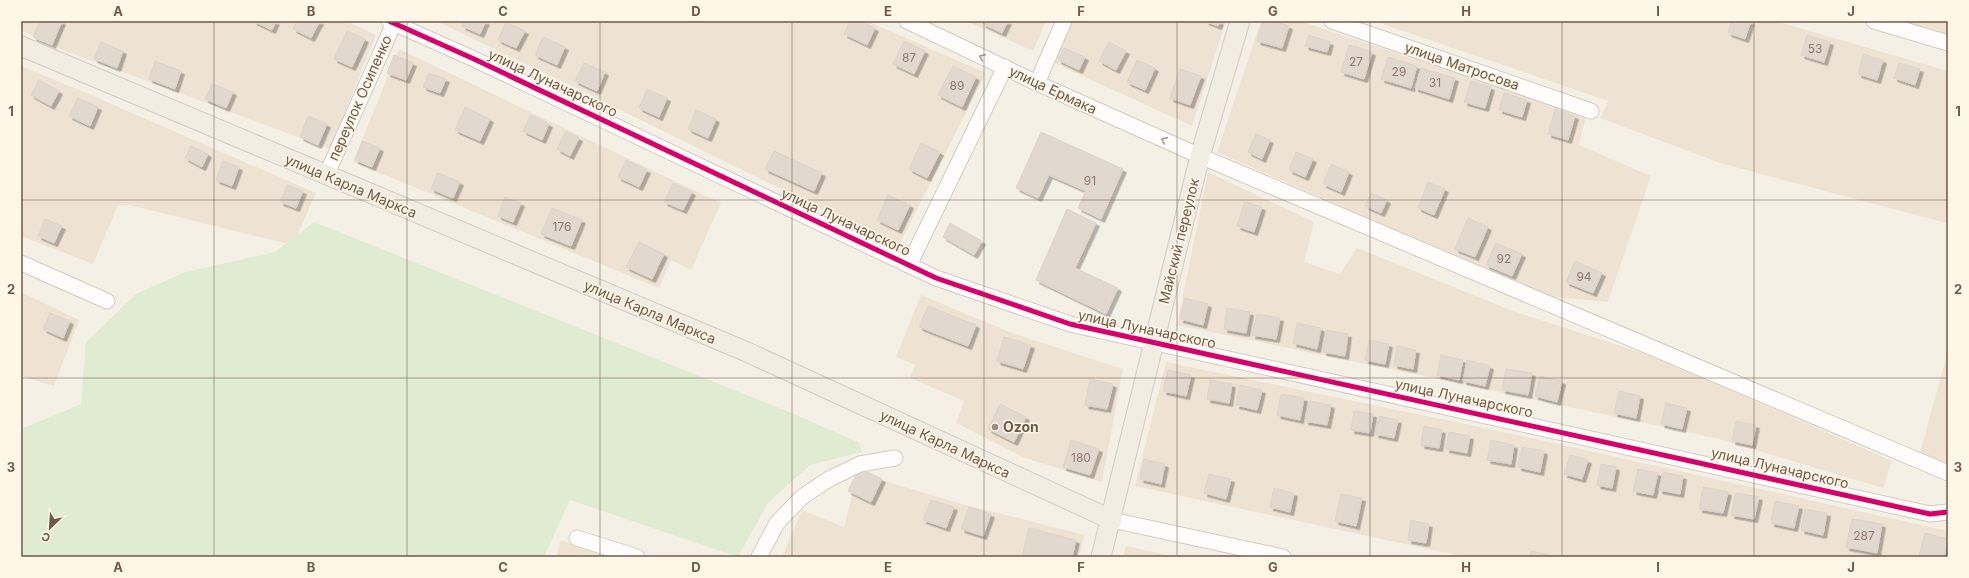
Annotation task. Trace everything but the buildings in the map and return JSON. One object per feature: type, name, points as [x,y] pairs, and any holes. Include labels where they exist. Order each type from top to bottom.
[{"type":"main road","name":"Майский переулок","points":[[1101,557],[1112,520],[1200,156],[1240,21]]},
{"type":"main road","name":"улица Карла Маркса","points":[[21,46],[746,352],[1112,520]]},
{"type":"street","name":"улица Ермака","points":[[907,21],[1037,83],[1200,156],[1948,473]]},
{"type":"street","points":[[1037,83],[1064,21]]},
{"type":"street","name":"улица Матросова","points":[[1332,21],[1591,112]]},
{"type":"street","points":[[1874,21],[1948,43]]},
{"type":"street","name":"переулок Осипенко","points":[[326,176],[393,22]]},
{"type":"street","name":"улица Луначарского","points":[[393,22],[936,278],[1070,324],[1930,514],[1948,512]]},
{"type":"street","points":[[909,265],[1005,67]]},
{"type":"street","points":[[21,262],[107,301]]},
{"type":"street","points":[[759,557],[777,523],[802,496],[829,479],[860,464],[895,458]]},
{"type":"street","name":"улица Карла Маркса","points":[[1112,520],[1283,557]]},
{"type":"street","points":[[577,538],[637,557]]},
{"type":"shaded area","points":[[21,21],[347,21],[376,35],[330,149],[63,50],[21,30]]},
{"type":"shaded area","points":[[436,21],[867,21],[986,73],[898,247],[574,87]]},
{"type":"shaded area","points":[[966,21],[1046,21],[1033,51]]},
{"type":"shaded area","points":[[1072,21],[1226,21],[1192,126],[1054,63]]},
{"type":"shaded area","points":[[1261,21],[1300,21],[1586,116],[1579,145],[1651,176],[1608,302],[1544,296],[1217,152]]},
{"type":"shaded area","points":[[1374,21],[1775,21],[1948,71],[1948,213],[1946,223],[1720,163],[1600,118],[1608,101]]},
{"type":"shaded area","points":[[1901,21],[1948,21],[1948,36]]},
{"type":"shaded area","points":[[399,49],[721,203],[691,270],[671,260],[659,288],[353,162]]},
{"type":"shaded area","points":[[21,66],[316,193],[293,245],[129,205],[118,205],[93,264],[21,236]]},
{"type":"shaded area","points":[[1208,172],[1314,222],[1304,262],[1340,274],[1357,248],[1513,311],[1658,358],[1892,461],[1883,488],[1719,439],[1177,325]]},
{"type":"shaded area","points":[[21,292],[79,320],[54,386],[21,376]]},
{"type":"shaded area","points":[[921,295],[1012,333],[1123,369],[1102,482],[1025,458],[956,423],[964,401],[910,378],[915,365],[896,357]]},
{"type":"shaded area","points":[[1948,351],[1948,465],[1919,456]]},
{"type":"shaded area","points":[[1166,362],[1527,437],[1948,531],[1948,557],[1465,557],[1135,486]]},
{"type":"shaded area","points":[[858,473],[958,503],[1085,535],[1079,557],[782,557],[802,510],[844,527]]},
{"type":"shaded area","points":[[561,540],[607,557],[556,557]]},
{"type":"shaded area","points":[[1126,546],[1176,557],[1123,557]]},
{"type":"green space","points":[[314,222],[794,414],[858,442],[862,452],[810,465],[768,503],[738,557],[570,500],[544,557],[21,557],[21,429],[81,404],[86,342],[136,294],[185,272],[275,252]]},
{"type":"cycle path","points":[[389,21],[474,59],[936,278],[1070,324],[1930,514],[1948,512]]},
{"type":"place","name":"Ozon","points":[[995,427]]}]
